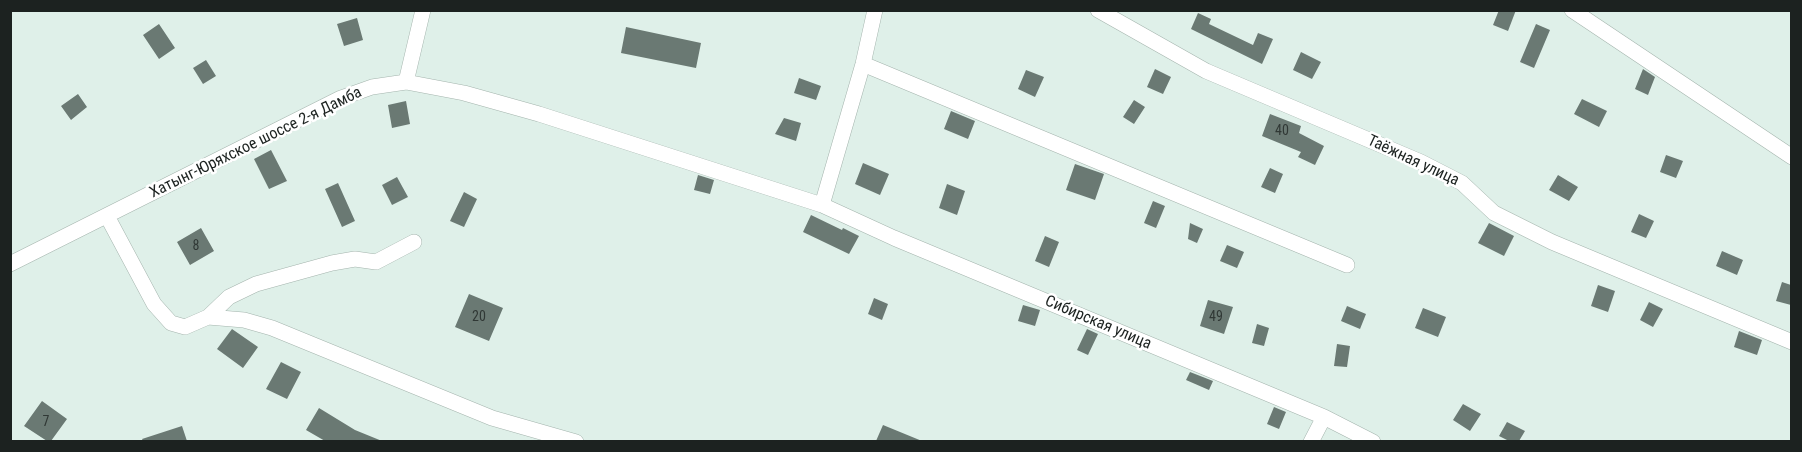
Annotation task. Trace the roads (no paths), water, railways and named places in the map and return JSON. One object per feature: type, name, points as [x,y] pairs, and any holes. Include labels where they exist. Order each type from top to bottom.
[{"type":"street","points":[[406,82],[423,10]]},
{"type":"street","points":[[822,205],[863,64],[875,10]]},
{"type":"street","name":"Таёжная улица","points":[[1098,10],[1206,71],[1421,162],[1462,183],[1494,213],[1552,242],[1791,342]]},
{"type":"street","points":[[1572,10],[1791,157]]},
{"type":"street","points":[[863,64],[1347,265]]},
{"type":"street","name":"Хатынг-Юряхское шоссе 2-я Дамба","points":[[10,264],[341,98],[372,87],[406,82],[464,93],[539,114],[822,205]]},
{"type":"street","name":"Сибирская улица","points":[[822,205],[894,238],[1324,417],[1373,441]]},
{"type":"street","points":[[107,216],[161,314],[171,323],[185,327],[208,317],[229,297],[256,284],[332,264],[355,260],[376,262],[414,242]]},
{"type":"street","points":[[208,317],[244,320],[272,328],[492,418],[576,441]]},
{"type":"street","points":[[1311,441],[1324,417]]}]
